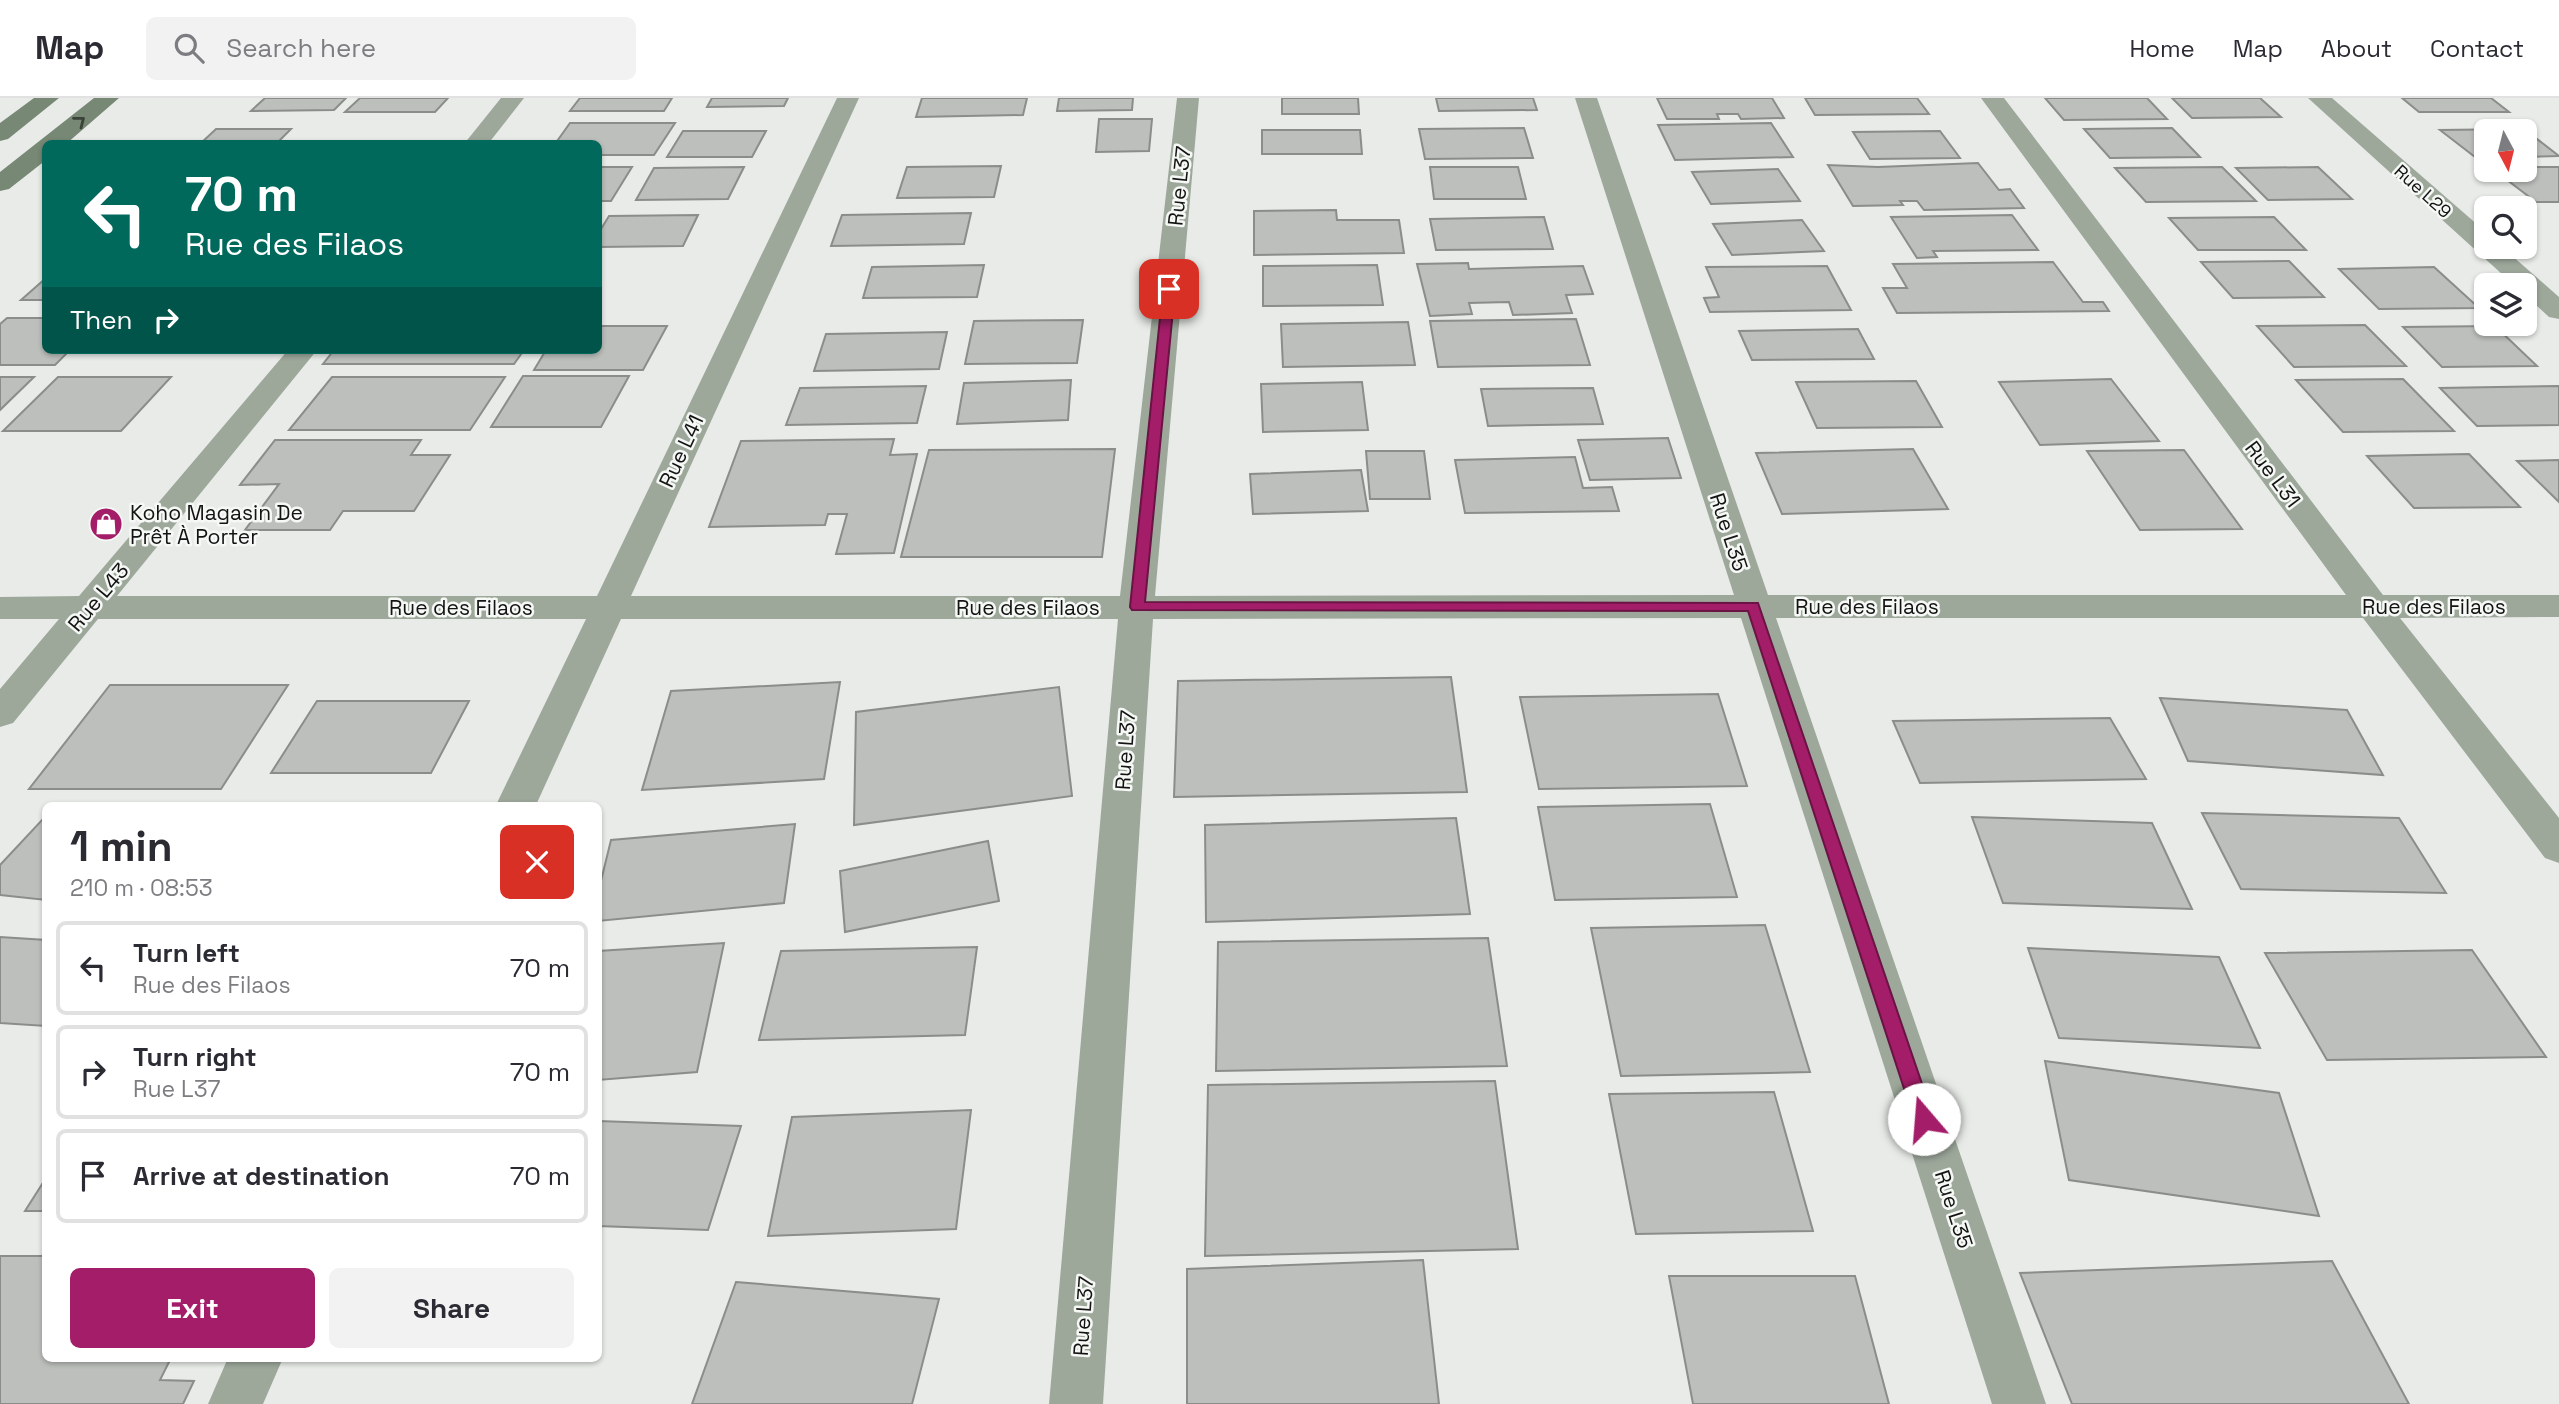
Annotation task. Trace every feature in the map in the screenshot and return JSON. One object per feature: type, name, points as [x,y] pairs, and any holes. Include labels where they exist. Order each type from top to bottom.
[{"type":"main road","points":[[0,134],[48,98]]},
{"type":"main road","points":[[56,140],[108,98]]},
{"type":"main road","points":[[0,184],[42,151]]},
{"type":"street","points":[[478,140],[513,98]]},
{"type":"street","name":"Rue L41","points":[[517,802],[848,98]]},
{"type":"street","name":"Rue L37","points":[[1076,1404],[1137,607],[1188,98]]},
{"type":"street","name":"Rue L35","points":[[1586,98],[2018,1404]]},
{"type":"street","name":"Rue L31","points":[[1992,98],[2372,606],[2559,847]]},
{"type":"street","name":"Rue L29","points":[[2319,98],[2559,311]]},
{"type":"street","name":"Rue L43","points":[[0,714],[300,354]]},
{"type":"street","name":"Rue des Filaos","points":[[0,608],[2559,606]]},
{"type":"street","points":[[235,1404],[254,1362]]},
{"type":"building","points":[[265,98],[346,98],[334,110],[251,111]]},
{"type":"building","points":[[360,98],[448,98],[435,112],[345,112]]},
{"type":"building","points":[[580,98],[672,98],[664,111],[570,111]]},
{"type":"building","points":[[712,98],[788,98],[784,106],[707,107]]},
{"type":"building","points":[[922,98],[1027,98],[1023,115],[916,117]]},
{"type":"building","points":[[1059,98],[1133,98],[1132,110],[1057,111]]},
{"type":"building","points":[[1282,98],[1358,98],[1359,114],[1282,114]]},
{"type":"building","points":[[1436,98],[1533,98],[1537,110],[1439,111]]},
{"type":"building","points":[[1657,98],[1772,98],[1784,118],[1741,119],[1738,114],[1717,114],[1719,119],[1667,119]]},
{"type":"building","points":[[1805,98],[1917,98],[1929,114],[1815,115]]},
{"type":"building","points":[[2045,98],[2147,98],[2167,119],[2064,120]]},
{"type":"building","points":[[2172,98],[2260,98],[2281,117],[2192,118]]},
{"type":"building","points":[[2402,98],[2491,98],[2509,112],[2419,112]]},
{"type":"building","points":[[1099,119],[1152,119],[1149,151],[1096,152]]},
{"type":"building","points":[[570,123],[675,123],[654,155],[602,155],[602,140],[558,140]]},
{"type":"building","points":[[1771,123],[1793,157],[1675,160],[1658,125]]},
{"type":"building","points":[[1524,128],[1533,158],[1425,159],[1419,129]]},
{"type":"building","points":[[2172,128],[2200,157],[2110,158],[2084,129]]},
{"type":"building","points":[[216,129],[291,129],[280,140],[204,140]]},
{"type":"building","points":[[1262,130],[1360,130],[1362,154],[1262,154]]},
{"type":"building","points":[[2440,130],[2474,130],[2474,156]]},
{"type":"building","points":[[683,131],[766,131],[752,157],[667,157]]},
{"type":"building","points":[[1940,131],[1960,158],[1870,159],[1853,132]]},
{"type":"building","points":[[2538,140],[2559,156],[2538,157]]},
{"type":"building","points":[[1978,163],[1999,190],[2010,189],[2024,208],[1924,210],[1917,201],[1900,201],[1903,205],[1853,206],[1828,165],[1878,167]]},
{"type":"building","points":[[1001,166],[994,197],[897,198],[907,167]]},
{"type":"building","points":[[602,167],[632,167],[611,201],[602,201]]},
{"type":"building","points":[[744,167],[728,199],[636,200],[654,168]]},
{"type":"building","points":[[1430,167],[1518,167],[1526,199],[1434,199]]},
{"type":"building","points":[[2222,167],[2256,201],[2146,202],[2115,168]]},
{"type":"building","points":[[2318,167],[2352,199],[2268,200],[2236,168]]},
{"type":"building","points":[[2538,167],[2559,167],[2559,202],[2537,202],[2537,196],[2528,196],[2510,182],[2538,182]]},
{"type":"building","points":[[1778,169],[1800,201],[1711,204],[1692,172]]},
{"type":"building","points":[[1336,210],[1337,220],[1399,220],[1404,253],[1254,255],[1254,211]]},
{"type":"building","points":[[971,213],[964,244],[831,246],[842,215]]},
{"type":"building","points":[[698,215],[683,246],[602,247],[602,227],[609,216]]},
{"type":"building","points":[[2012,215],[2038,250],[1933,251],[1937,257],[1917,258],[1891,217]]},
{"type":"building","points":[[1544,217],[1553,249],[1436,250],[1430,219]]},
{"type":"building","points":[[2274,217],[2306,250],[2198,250],[2169,218]]},
{"type":"building","points":[[1802,220],[1824,251],[1732,255],[1713,224]]},
{"type":"building","points":[[2289,261],[2324,297],[2233,298],[2201,262]]},
{"type":"building","points":[[2053,262],[2083,302],[2103,302],[2109,311],[1897,313],[1883,288],[1907,288],[1893,264]]},
{"type":"building","points":[[1468,263],[1469,269],[1583,266],[1593,294],[1566,295],[1572,313],[1513,315],[1509,302],[1469,303],[1472,314],[1430,316],[1417,264]]},
{"type":"building","points":[[984,265],[977,297],[863,298],[872,267]]},
{"type":"building","points":[[1377,265],[1383,305],[1263,306],[1263,266]]},
{"type":"building","points":[[1827,266],[1851,310],[1710,312],[1704,298],[1719,297],[1706,267]]},
{"type":"building","points":[[2434,267],[2474,303],[2474,308],[2379,309],[2339,269]]},
{"type":"building","points":[[42,282],[42,300],[21,300]]},
{"type":"building","points":[[7,318],[42,318],[42,354],[66,354],[55,365],[0,365],[0,324]]},
{"type":"building","points":[[1576,319],[1590,365],[1438,367],[1430,321]]},
{"type":"building","points":[[1083,320],[1077,363],[965,364],[974,321]]},
{"type":"building","points":[[1408,322],[1415,365],[1283,367],[1281,324]]},
{"type":"building","points":[[2365,325],[2406,366],[2294,367],[2257,326]]},
{"type":"building","points":[[602,326],[667,326],[643,370],[534,370],[544,354],[602,354]]},
{"type":"building","points":[[2474,326],[2474,336],[2506,336],[2537,366],[2442,367],[2403,327]]},
{"type":"building","points":[[1858,329],[1874,359],[1752,360],[1739,331]]},
{"type":"building","points":[[947,332],[939,369],[814,371],[826,334]]},
{"type":"building","points":[[331,354],[521,354],[514,364],[323,364]]},
{"type":"building","points":[[523,376],[629,376],[601,427],[491,427]]},
{"type":"building","points":[[0,377],[34,377],[0,410]]},
{"type":"building","points":[[58,377],[171,377],[121,431],[3,431]]},
{"type":"building","points":[[332,377],[505,377],[470,430],[289,430]]},
{"type":"building","points":[[2111,379],[2159,441],[2040,445],[1999,382]]},
{"type":"building","points":[[2403,379],[2454,431],[2343,432],[2296,380]]},
{"type":"building","points":[[1071,380],[1068,420],[957,424],[964,383]]},
{"type":"building","points":[[1916,381],[1942,427],[1817,428],[1796,382]]},
{"type":"building","points":[[1362,382],[1368,430],[1263,432],[1261,384]]},
{"type":"building","points":[[926,386],[917,423],[786,425],[800,388]]},
{"type":"building","points":[[2559,386],[2559,425],[2477,426],[2440,388]]},
{"type":"building","points":[[1593,388],[1603,424],[1488,426],[1481,389]]},
{"type":"building","points":[[1668,438],[1681,478],[1590,480],[1578,440]]},
{"type":"building","points":[[894,439],[890,455],[917,454],[894,553],[836,554],[847,514],[828,514],[825,525],[709,527],[741,441]]},
{"type":"building","points":[[275,440],[421,440],[411,455],[450,455],[414,511],[343,511],[330,530],[245,530],[279,484],[240,485]]},
{"type":"building","points":[[1115,449],[1102,557],[901,557],[929,450]]},
{"type":"building","points":[[1913,449],[1948,509],[1782,514],[1756,453]]},
{"type":"building","points":[[2184,450],[2242,529],[2140,530],[2087,451]]},
{"type":"building","points":[[1366,451],[1424,451],[1430,499],[1370,499]]},
{"type":"building","points":[[2469,454],[2520,507],[2414,508],[2367,456]]},
{"type":"building","points":[[1575,457],[1583,488],[1612,487],[1619,511],[1465,513],[1455,460]]},
{"type":"building","points":[[2559,460],[2559,502],[2517,461]]},
{"type":"building","points":[[1361,470],[1368,511],[1253,514],[1250,474]]},
{"type":"building","points":[[1451,677],[1467,792],[1174,797],[1178,681]]},
{"type":"building","points":[[840,682],[824,779],[642,790],[671,691]]},
{"type":"building","points":[[110,685],[288,685],[221,789],[29,789]]},
{"type":"building","points":[[1059,687],[1072,796],[854,825],[856,712]]},
{"type":"building","points":[[1718,694],[1747,786],[1539,789],[1520,697]]},
{"type":"building","points":[[2160,698],[2347,710],[2383,775],[2188,761]]},
{"type":"building","points":[[317,701],[469,701],[431,773],[271,773]]},
{"type":"building","points":[[2110,718],[2146,779],[1920,783],[1893,721]]},
{"type":"building","points":[[1710,804],[1737,897],[1555,900],[1538,807]]},
{"type":"building","points":[[2202,813],[2399,818],[2446,893],[2241,889]]},
{"type":"building","points":[[1972,817],[2152,823],[2192,909],[2003,903]]},
{"type":"building","points":[[1456,818],[1470,914],[1206,922],[1205,825]]},
{"type":"building","points":[[42,820],[42,900],[0,895],[0,865]]},
{"type":"building","points":[[795,824],[784,903],[602,921],[602,877],[611,840]]},
{"type":"building","points":[[988,841],[999,901],[845,932],[840,871]]},
{"type":"building","points":[[1765,925],[1810,1072],[1621,1076],[1591,928]]},
{"type":"building","points":[[0,937],[42,940],[42,1026],[0,1023]]},
{"type":"building","points":[[1488,938],[1507,1066],[1216,1071],[1218,942]]},
{"type":"building","points":[[724,943],[697,1072],[602,1080],[602,951]]},
{"type":"building","points":[[977,947],[965,1035],[759,1040],[781,951]]},
{"type":"building","points":[[2028,948],[2219,957],[2260,1048],[2059,1038]]},
{"type":"building","points":[[2472,950],[2546,1057],[2327,1060],[2265,953]]},
{"type":"building","points":[[2045,1061],[2279,1093],[2319,1216],[2069,1180]]},
{"type":"building","points":[[1495,1081],[1518,1249],[1205,1256],[1208,1085]]},
{"type":"building","points":[[1774,1092],[1813,1231],[1636,1234],[1609,1094]]},
{"type":"building","points":[[971,1110],[956,1229],[768,1236],[792,1117]]},
{"type":"building","points":[[602,1121],[741,1126],[708,1230],[602,1226]]},
{"type":"building","points":[[42,1184],[42,1211],[25,1211]]},
{"type":"building","points":[[0,1256],[42,1256],[42,1362],[169,1362],[160,1380],[194,1381],[183,1404],[0,1404]]},
{"type":"building","points":[[1423,1260],[1439,1404],[1187,1404],[1187,1269]]},
{"type":"building","points":[[2332,1261],[2409,1404],[2072,1404],[2020,1273]]},
{"type":"building","points":[[1669,1276],[1855,1276],[1889,1404],[1693,1404]]},
{"type":"building","points":[[736,1282],[939,1299],[912,1404],[692,1404]]},
{"type":"place","name":"Koho Magasin De Prêt À Porter","points":[[106,524]]},
{"type":"route","points":[[1169,289],[1137,607],[1753,606],[1924,1119]]}]
